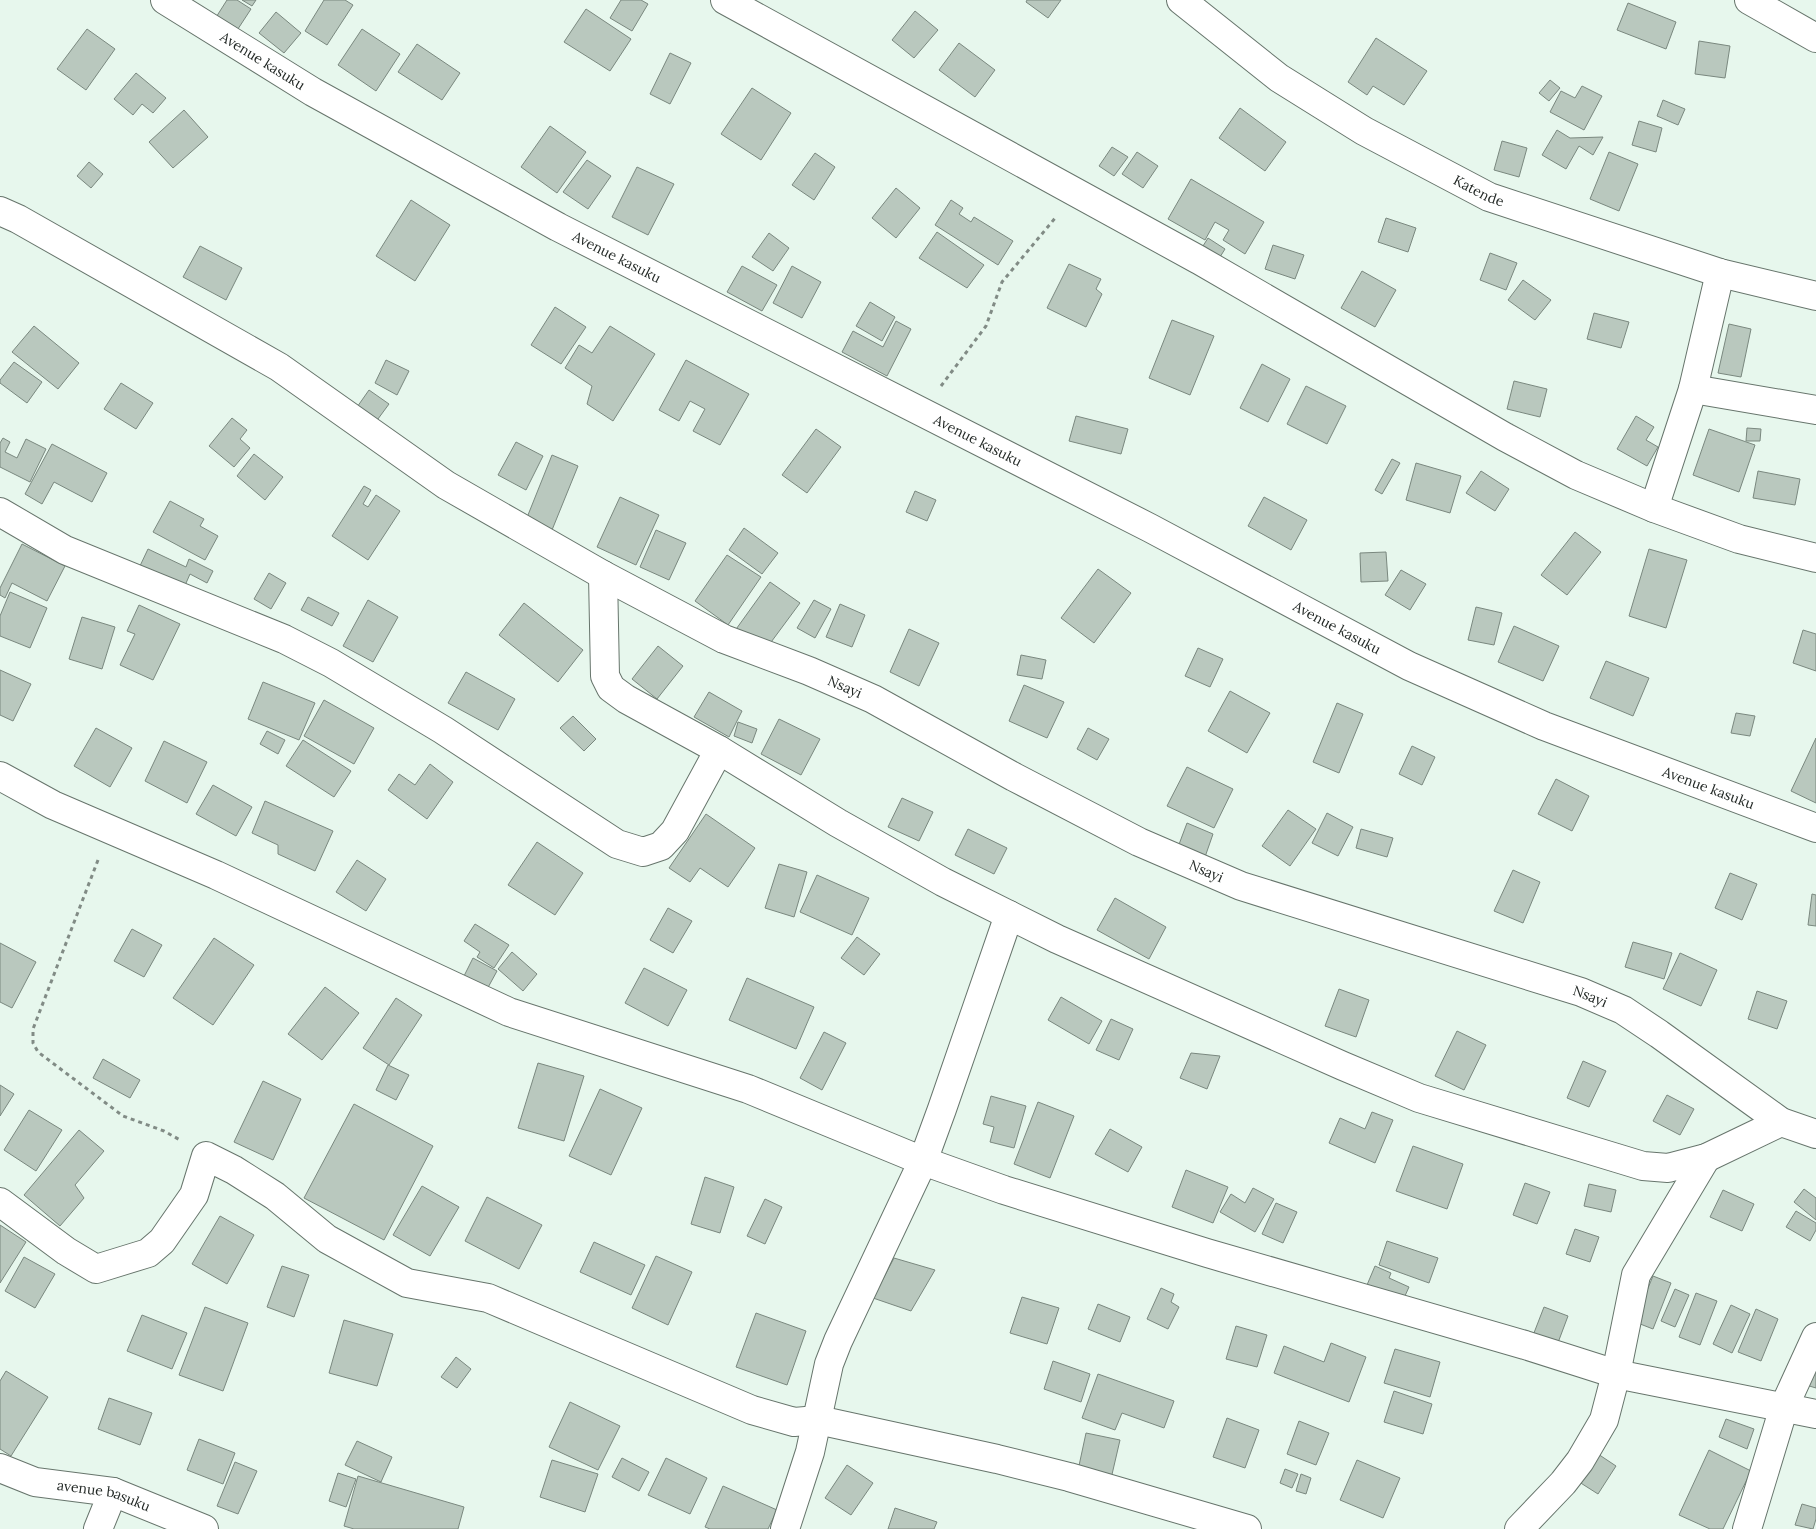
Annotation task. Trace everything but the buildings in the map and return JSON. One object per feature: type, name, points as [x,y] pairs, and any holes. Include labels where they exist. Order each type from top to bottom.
[{"type":"street","name":"Avenue kasuku","points":[[165,0],[313,92],[558,227],[1150,528],[1409,666],[1544,726],[1816,828]]},
{"type":"street","points":[[725,0],[1199,260],[1506,437],[1576,475],[1654,508],[1739,539],[1816,558]]},
{"type":"street","name":"Katende","points":[[1181,0],[1279,78],[1364,131],[1489,197],[1720,274],[1816,296]]},
{"type":"street","points":[[1750,0],[1816,38]]},
{"type":"street","name":"Nsayi","points":[[0,212],[18,219],[279,367],[446,485],[603,576],[724,639],[809,671],[873,699],[1139,842],[1241,886],[1581,992],[1623,1010],[1781,1122],[1816,1134]]},
{"type":"street","points":[[1654,508],[1693,389],[1720,274]]},
{"type":"street","points":[[1693,389],[1816,410]]},
{"type":"street","points":[[0,512],[65,550],[284,639],[331,663],[443,730],[617,844],[643,852],[661,846],[675,831],[719,750]]},
{"type":"street","points":[[603,576],[605,676],[611,688],[626,700],[719,750],[838,823],[943,882],[1057,939],[1297,1046],[1420,1098],[1643,1166],[1668,1168],[1706,1158],[1781,1122]]},
{"type":"street","points":[[0,776],[53,805],[216,875],[508,1012],[748,1089],[923,1160],[1004,1190],[1084,1216],[1525,1345],[1616,1374],[1816,1414]]},
{"type":"street","points":[[785,1529],[810,1452],[829,1364],[923,1160],[1009,915]]},
{"type":"street","points":[[0,1202],[66,1251],[96,1269],[148,1253],[162,1242],[194,1194],[206,1156],[234,1170],[275,1196],[327,1239],[407,1283],[488,1298],[752,1410],[794,1422],[818,1420],[1006,1461],[1070,1477],[1247,1529]]},
{"type":"street","points":[[1519,1529],[1563,1483],[1580,1461],[1604,1420],[1616,1374],[1636,1275],[1706,1158]]},
{"type":"street","points":[[1747,1529],[1784,1407],[1816,1337]]},
{"type":"street","name":"avenue basuku","points":[[0,1468],[35,1482],[113,1492],[204,1529]]},
{"type":"street","points":[[98,1529],[113,1492]]},
{"type":"path","points":[[922,413],[986,326],[1002,282],[1077,193]]},
{"type":"path","points":[[109,829],[33,1029],[33,1043],[38,1052],[122,1116],[164,1131],[189,1144],[206,1156]]}]
